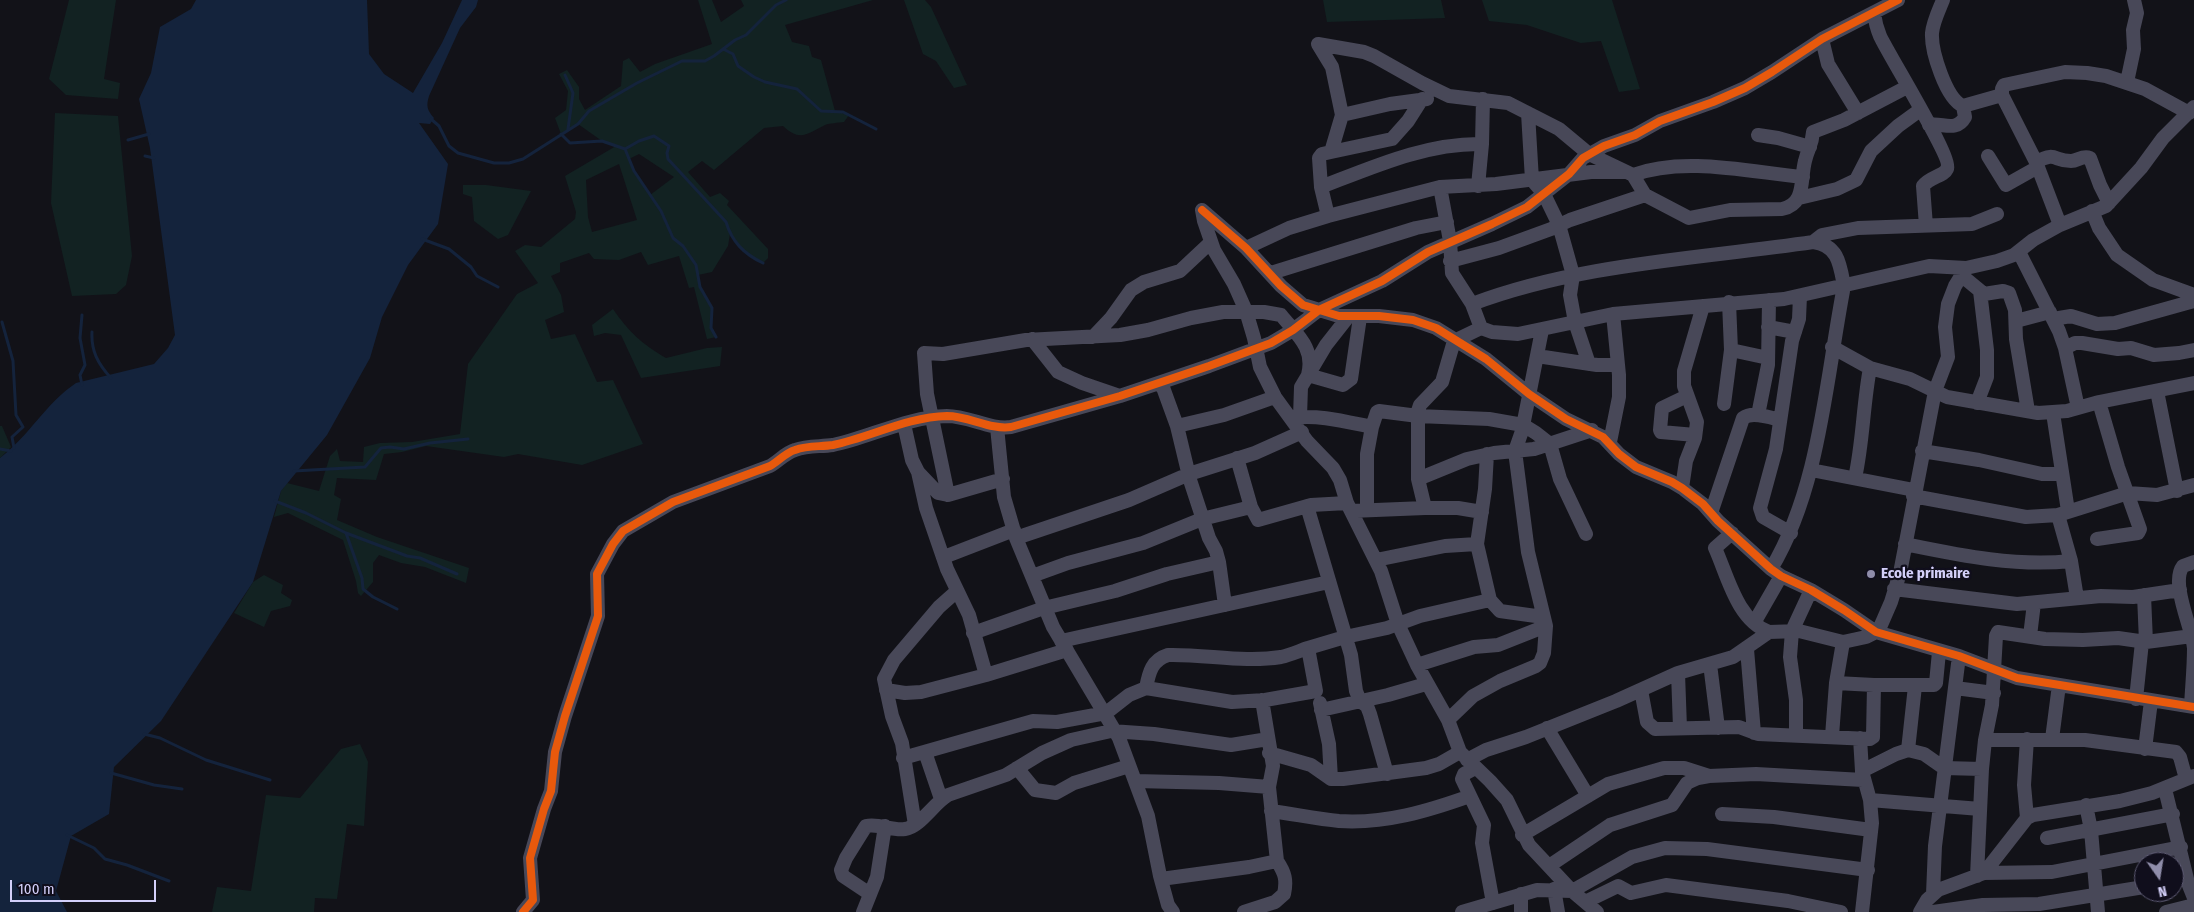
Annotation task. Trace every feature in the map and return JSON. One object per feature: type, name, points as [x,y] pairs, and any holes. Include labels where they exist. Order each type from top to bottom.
[{"type":"street","points":[[523,912],[533,900],[530,858],[551,791],[555,752],[598,616],[598,574],[616,538],[623,531],[673,502],[770,466],[783,455],[805,446],[833,445],[904,424],[950,416],[1005,428],[1120,396],[1270,343],[1293,330],[1319,310],[1382,281],[1450,241],[1527,207],[1569,174],[1576,164],[1604,146],[1636,136],[1660,121],[1713,102],[1744,88],[1822,39],[1898,0]]},
{"type":"street","points":[[1929,125],[1936,124],[1948,127],[1959,123],[1965,117],[1963,106],[1951,94],[1932,47],[1932,32],[1944,0]]},
{"type":"street","points":[[2127,82],[2134,49],[2133,30],[2137,13],[2134,0]]},
{"type":"street","points":[[1874,13],[1879,34],[1929,125],[1948,164],[1944,172],[1929,178],[1923,186],[1926,226]]},
{"type":"street","points":[[1822,39],[1828,64],[1858,113]]},
{"type":"street","points":[[1331,152],[1342,115],[1332,67],[1318,44],[1364,52],[1449,96]]},
{"type":"street","points":[[1425,508],[1418,479],[1418,416],[1420,405],[1442,382],[1454,341],[1481,328],[1492,332],[1508,334],[1542,330],[1613,314],[1800,296],[1929,266],[1964,272],[2019,252],[2033,240],[2060,225],[2109,203],[2141,168],[2163,138],[2192,110],[2127,82],[2106,76],[2074,71],[2006,84],[2002,89],[2002,96],[2037,164],[2060,225]]},
{"type":"street","points":[[1799,198],[1805,161],[1814,141],[1813,132],[1858,113],[1907,87]]},
{"type":"street","points":[[1342,115],[1390,104],[1449,96],[1503,101],[1560,129],[1590,154],[1631,174],[1644,195],[1690,218],[1716,211],[1784,209],[1791,206],[1799,198],[1837,189],[1856,180],[1872,151],[1898,126],[1920,110]]},
{"type":"street","points":[[1963,106],[2002,96]]},
{"type":"street","points":[[1328,216],[1321,187],[1320,156],[1392,139],[1408,121],[1422,99]]},
{"type":"street","points":[[1478,186],[1482,144],[1483,99]]},
{"type":"street","points":[[1528,113],[1532,180],[1544,194],[1559,225],[1573,275],[1570,295],[1575,322],[1589,364]]},
{"type":"street","points":[[1758,135],[1778,138],[1810,148]]},
{"type":"street","points":[[1321,187],[1394,160],[1444,146],[1482,144]]},
{"type":"street","points":[[1988,156],[2006,185],[2050,156],[2072,161],[2082,156],[2090,158],[2109,203]]},
{"type":"street","points":[[1246,248],[1289,228],[1328,216],[1440,188],[1478,186],[1569,174],[1631,174],[1665,166],[1701,166],[1803,177]]},
{"type":"street","points":[[1440,188],[1450,241],[1450,261],[1455,278],[1472,304],[1481,328]]},
{"type":"street","points":[[1450,261],[1499,248],[1586,214],[1644,195]]},
{"type":"street","points":[[1597,912],[1572,891],[1522,835],[1507,800],[1467,760],[1448,720],[1426,684],[1398,624],[1376,560],[1349,507],[1338,475],[1302,432],[1296,418],[1275,397],[1257,361],[1256,347],[1246,311],[1234,284],[1211,242],[1202,210],[1246,248],[1295,300],[1303,305],[1319,310],[1354,317],[1379,316],[1420,322],[1436,328],[1454,341],[1486,359],[1529,394],[1566,419],[1592,430],[1610,442],[1619,454],[1636,467],[1682,488],[1703,504],[1776,572],[1811,590],[1876,632],[1939,652],[1959,656],[2017,678],[2136,699],[2193,706],[2194,648],[2180,590],[2179,571],[2183,566],[2194,562]]},
{"type":"street","points":[[2092,211],[2117,255],[2153,280],[2194,295]]},
{"type":"street","points":[[1813,242],[1822,235],[1858,228],[1972,224],[1997,214]]},
{"type":"street","points":[[1271,273],[1416,228],[1447,222]]},
{"type":"street","points":[[1093,337],[1111,318],[1131,290],[1144,282],[1180,271],[1211,242]]},
{"type":"street","points":[[1472,304],[1513,289],[1633,264],[1813,242],[1826,245],[1836,253],[1844,286],[1811,470],[1791,533],[1754,623]]},
{"type":"street","points":[[2019,252],[2052,315],[2065,348],[2078,408]]},
{"type":"street","points":[[1964,272],[1980,291],[1986,294],[2004,291],[2009,293],[2016,321],[2016,339],[2028,411]]},
{"type":"street","points":[[1732,533],[1716,548],[1740,607],[1754,623],[1770,632],[1792,631],[1842,642],[1856,641],[1876,632],[1891,602],[1900,574],[1935,391],[1948,357],[1945,327],[1948,304],[1964,272]]},
{"type":"street","points":[[1977,403],[1988,377],[1987,350],[1980,291]]},
{"type":"street","points":[[1791,533],[1768,521],[1760,511],[1765,485],[1776,449],[1795,332],[1799,320],[1800,296]]},
{"type":"street","points":[[1758,416],[1768,358],[1769,300]]},
{"type":"street","points":[[2016,321],[2052,315],[2071,316],[2090,322],[2109,323],[2156,313],[2194,301]]},
{"type":"street","points":[[1724,404],[1730,350],[1729,302]]},
{"type":"street","points":[[1682,488],[1686,461],[1698,422],[1684,386],[1684,371],[1703,306]]},
{"type":"street","points":[[948,495],[932,418],[925,376],[924,353],[943,354],[1032,339],[1093,337],[1148,330],[1191,318],[1224,312],[1246,311],[1281,315],[1309,351],[1310,364],[1308,375]]},
{"type":"street","points":[[1610,442],[1619,397],[1613,314]]},
{"type":"street","points":[[1308,375],[1343,385],[1351,379],[1354,317]]},
{"type":"street","points":[[1296,418],[1300,391],[1308,375],[1326,345],[1354,317]]},
{"type":"street","points":[[1768,327],[1795,332]]},
{"type":"street","points":[[1448,720],[1473,696],[1540,663],[1544,653],[1544,622],[1528,552],[1515,451],[1523,426],[1542,330]]},
{"type":"street","points":[[1032,339],[1058,372],[1082,383],[1120,396]]},
{"type":"street","points":[[2065,348],[2075,343],[2090,344],[2118,349],[2133,348],[2154,355],[2194,350]]},
{"type":"street","points":[[1832,347],[1870,368],[1910,379],[1947,397],[2028,411],[2053,413],[2194,383]]},
{"type":"street","points":[[1730,350],[1768,358]]},
{"type":"street","points":[[1536,356],[1589,364],[1618,364]]},
{"type":"street","points":[[1855,478],[1870,368]]},
{"type":"street","points":[[1161,382],[1177,426],[1202,519],[1219,562],[1225,605]]},
{"type":"street","points":[[2157,391],[2177,491]]},
{"type":"street","points":[[1687,396],[1662,408],[1660,430],[1661,432],[1695,435]]},
{"type":"street","points":[[1177,426],[1224,415],[1275,397]]},
{"type":"street","points":[[2097,540],[2138,533],[2140,531],[2118,467],[2100,402]]},
{"type":"street","points":[[1367,510],[1367,454],[1372,427],[1378,411],[1418,416],[1489,419],[1523,426],[1550,444],[1557,472],[1586,534]]},
{"type":"street","points":[[2053,413],[2062,474],[2063,513],[2077,598]]},
{"type":"street","points":[[1711,513],[1742,421],[1747,415],[1780,420]]},
{"type":"street","points":[[1296,418],[1343,421],[1372,427]]},
{"type":"street","points":[[904,424],[926,508],[968,615],[986,675]]},
{"type":"street","points":[[997,427],[1007,509],[1015,534],[1044,608],[1085,683],[1116,730],[1148,816],[1161,879],[1168,905],[1173,912]]},
{"type":"street","points":[[1418,479],[1467,459],[1550,444],[1592,430]]},
{"type":"street","points":[[944,557],[1129,500],[1189,474],[1237,458],[1302,432]]},
{"type":"street","points":[[1922,451],[1980,460],[2042,474],[2062,474]]},
{"type":"street","points":[[1487,454],[1482,512],[1476,544],[1490,600],[1500,611],[1544,622]]},
{"type":"street","points":[[1237,458],[1251,507],[1256,518],[1261,520],[1288,510],[1307,506],[1349,507],[1367,510],[1458,508],[1482,512]]},
{"type":"street","points":[[1811,470],[1855,478],[1914,493],[2026,517],[2063,513],[2128,492],[2157,495],[2194,487]]},
{"type":"street","points":[[918,472],[938,493],[948,495],[1003,479]]},
{"type":"street","points":[[1307,506],[1351,655],[1360,701],[1366,706],[1370,714],[1387,774]]},
{"type":"street","points":[[1032,576],[1068,563],[1143,543],[1202,519],[1251,507]]},
{"type":"street","points":[[1376,560],[1445,546],[1476,544]]},
{"type":"street","points":[[1905,544],[2006,561],[2045,564],[2071,561]]},
{"type":"street","points":[[973,633],[1044,608],[1115,591],[1167,574],[1219,562]]},
{"type":"street","points":[[886,690],[905,693],[921,692],[986,675],[1064,646],[1170,615],[1329,582]]},
{"type":"street","points":[[1894,589],[1937,593],[2003,603],[2034,603],[2077,598],[2144,595],[2180,590]]},
{"type":"street","points":[[1796,734],[1796,700],[1790,657],[1792,631],[1811,590]]},
{"type":"street","points":[[915,825],[902,743],[884,679],[894,660],[957,591]]},
{"type":"street","points":[[2136,699],[2144,642],[2144,595]]},
{"type":"street","points":[[1146,688],[1150,669],[1159,658],[1168,655],[1232,659],[1264,659],[1284,656],[1428,614],[1490,600]]},
{"type":"street","points":[[2030,636],[2034,603]]},
{"type":"street","points":[[1417,665],[1474,647],[1498,645],[1544,622]]},
{"type":"street","points":[[870,894],[843,876],[841,870],[846,858],[866,826],[906,829],[915,825],[941,798],[994,780],[1042,753],[1071,740],[1116,730],[1231,745],[1269,746],[1315,767],[1331,778],[1356,778],[1426,768],[1467,760],[1486,750],[1547,728],[1678,673],[1733,657],[1770,632]]},
{"type":"street","points":[[1980,874],[1982,769],[1985,740],[1994,693],[1996,636],[1998,632],[2084,640],[2118,638],[2144,642],[2192,636]]},
{"type":"street","points":[[1832,736],[1836,683],[1842,642]]},
{"type":"street","points":[[1308,648],[1329,744],[1331,778]]},
{"type":"street","points":[[1747,649],[1754,733]]},
{"type":"street","points":[[1836,683],[1874,686],[1934,685],[1936,683],[1939,652]]},
{"type":"street","points":[[1933,894],[1935,846],[1959,656]]},
{"type":"street","points":[[1710,664],[1718,728]]},
{"type":"street","points":[[1678,673],[1680,728]]},
{"type":"street","points":[[1322,710],[1426,684]]},
{"type":"street","points":[[2052,739],[2059,685]]},
{"type":"street","points":[[1641,690],[1649,726],[1655,729],[1739,727],[1754,733],[1870,739],[1873,737],[1874,686]]},
{"type":"street","points":[[1908,750],[1915,686]]},
{"type":"street","points":[[904,758],[1033,721],[1057,722],[1106,713],[1129,696],[1146,688],[1232,702],[1262,700],[1316,691]]},
{"type":"street","points":[[1955,688],[1994,693]]},
{"type":"street","points":[[1244,912],[1275,902],[1284,894],[1286,881],[1284,871],[1277,861],[1269,787],[1273,766],[1262,700]]},
{"type":"street","points":[[2145,749],[2150,701]]},
{"type":"street","points":[[1547,728],[1588,796]]},
{"type":"street","points":[[1860,738],[1862,776],[1870,800],[1872,830],[1862,912]]},
{"type":"street","points":[[2027,739],[2024,785],[2027,818]]},
{"type":"street","points":[[1980,874],[2027,818],[2040,812],[2120,801],[2166,789],[2190,778],[2178,753],[2085,740],[1985,740]]},
{"type":"street","points":[[1549,866],[1610,825],[1672,805],[1688,782],[1709,776],[1756,774],[1862,776],[1896,754],[1908,750],[1924,754],[1944,768],[1982,769]]},
{"type":"street","points":[[925,752],[941,798]]},
{"type":"street","points":[[1467,760],[1462,776],[1484,825],[1482,843],[1485,907]]},
{"type":"street","points":[[1018,768],[1035,790],[1056,793],[1074,783],[1130,766]]},
{"type":"street","points":[[1522,835],[1608,784],[1664,768],[1684,768],[1709,776]]},
{"type":"street","points":[[1135,781],[1219,783],[1269,787]]},
{"type":"street","points":[[2166,789],[2181,852]]},
{"type":"street","points":[[1271,811],[1340,821],[1369,821],[1414,814],[1470,796]]},
{"type":"street","points":[[1870,800],[1941,804],[1980,809]]},
{"type":"street","points":[[2086,805],[2091,830],[2098,912]]},
{"type":"street","points":[[1722,814],[1774,817],[1872,830]]},
{"type":"street","points":[[2047,838],[2172,814]]},
{"type":"street","points":[[863,912],[877,877],[885,826]]},
{"type":"street","points":[[1920,912],[1933,894],[1980,874],[2052,872],[2181,847]]},
{"type":"street","points":[[1462,912],[1485,907],[1522,894],[1554,889],[1572,891],[1632,856],[1665,848],[1707,849],[1868,870]]},
{"type":"street","points":[[1161,879],[1249,867],[1277,861]]},
{"type":"street","points":[[1959,882],[1961,909]]},
{"type":"street","points":[[2184,883],[2194,898]]},
{"type":"street","points":[[1585,902],[1618,886],[1631,893],[1660,885],[1788,901],[1841,912]]},
{"type":"street","points":[[1933,912],[2029,905],[2134,888]]},
{"type":"street","points":[[1554,889],[1558,912]]},
{"type":"street","points":[[1521,912],[1522,894]]},
{"type":"street","points":[[2166,912],[2194,905]]},
{"type":"shaded area","points":[[69,0],[116,0],[104,79],[120,83],[118,99],[66,95],[49,79]]},
{"type":"shaded area","points":[[698,0],[712,0],[721,22],[744,6],[741,0],[873,0],[785,25],[792,42],[809,46],[812,57],[821,60],[835,111],[849,115],[844,122],[827,124],[804,135],[794,134],[783,126],[764,128],[714,170],[702,161],[688,172],[710,197],[720,193],[729,201],[727,205],[768,249],[768,258],[763,263],[745,251],[730,234],[728,246],[712,272],[698,275],[700,287],[712,308],[711,328],[716,337],[707,339],[694,287],[689,288],[679,256],[648,265],[641,252],[619,260],[594,259],[589,253],[560,263],[560,272],[551,276],[561,295],[564,312],[545,320],[551,339],[575,334],[597,382],[613,380],[643,444],[582,465],[518,454],[504,457],[426,446],[384,454],[376,480],[337,478],[334,495],[341,499],[337,520],[377,537],[469,568],[466,583],[425,567],[401,563],[379,555],[373,563],[373,582],[361,596],[358,593],[343,540],[288,513],[274,517],[281,491],[287,483],[319,491],[330,456],[337,449],[340,461],[363,462],[364,447],[380,443],[412,442],[460,434],[468,364],[517,294],[538,283],[515,251],[525,245],[541,247],[575,219],[576,212],[565,176],[616,146],[602,141],[578,124],[561,134],[555,118],[566,110],[568,91],[559,74],[567,70],[579,87],[579,99],[585,110],[621,86],[623,61],[629,58],[640,72],[655,64],[712,44]],"holes":[[[639,154],[674,177],[650,195],[634,171],[629,159]],[[619,164],[637,220],[592,232],[588,217],[586,180]]]},
{"type":"shaded area","points":[[904,0],[925,0],[931,7],[967,85],[954,88],[936,61],[923,54]]},
{"type":"shaded area","points":[[1323,0],[1441,0],[1445,18],[1327,22]]},
{"type":"shaded area","points":[[1482,0],[1612,0],[1640,89],[1619,92],[1601,41],[1581,43],[1527,25],[1489,21]]},
{"type":"shaded area","points":[[55,113],[118,116],[132,256],[126,285],[116,294],[72,296],[51,203]]},
{"type":"shaded area","points":[[463,185],[486,185],[531,191],[508,235],[498,239],[474,221],[472,197],[463,194]]},
{"type":"shaded area","points":[[613,309],[636,337],[666,358],[707,348],[722,347],[720,366],[641,378],[621,335],[605,333],[594,336],[592,325]]},
{"type":"shaded area","points":[[0,426],[2,426],[11,447],[0,458]]},
{"type":"shaded area","points":[[264,575],[283,585],[281,593],[292,600],[290,606],[271,611],[264,627],[234,613],[253,582]]},
{"type":"shaded area","points":[[360,744],[368,762],[364,826],[347,824],[337,899],[315,898],[314,912],[212,912],[217,887],[251,891],[266,795],[300,798],[341,749]]},
{"type":"water","points":[[196,0],[367,0],[369,54],[384,74],[413,93],[442,43],[462,0],[478,0],[476,7],[460,28],[429,96],[428,108],[434,118],[430,124],[419,123],[448,164],[438,224],[408,265],[382,317],[370,358],[327,435],[281,491],[253,582],[161,721],[114,767],[109,814],[71,836],[56,891],[67,912],[0,912],[0,458],[20,440],[65,391],[76,383],[154,364],[168,348],[175,335],[150,148],[139,99],[151,73],[160,27],[191,9]]},
{"type":"waterway","points":[[431,119],[439,126],[449,146],[458,153],[494,163],[509,163],[523,159],[578,124],[589,111],[637,83],[682,61],[705,61],[714,56],[735,40],[746,35],[776,5],[786,0]]},
{"type":"waterway","points":[[723,49],[733,54],[738,66],[754,77],[765,82],[797,89],[821,111],[843,112],[876,129]]},
{"type":"waterway","points":[[565,75],[573,93],[568,129]]},
{"type":"waterway","points":[[128,140],[149,134]]},
{"type":"waterway","points":[[561,134],[570,143],[602,141],[625,149],[634,171],[661,211],[673,238],[683,246],[696,265],[700,287],[712,308],[711,328],[716,337]]},
{"type":"waterway","points":[[625,149],[639,141],[654,136],[669,146],[668,159],[726,222],[732,236],[740,247],[750,256],[763,263]]},
{"type":"waterway","points":[[145,156],[154,158]]},
{"type":"waterway","points":[[422,239],[449,249],[471,267],[477,276],[498,287]]},
{"type":"waterway","points":[[82,315],[80,338],[85,365],[80,375],[82,385]]},
{"type":"waterway","points":[[2,322],[13,361],[16,415],[23,427],[12,437],[14,448]]},
{"type":"waterway","points":[[92,332],[96,357],[102,368],[111,378]]},
{"type":"waterway","points":[[294,471],[365,467],[381,448],[404,449],[430,443],[468,439]]},
{"type":"waterway","points":[[0,449],[11,451]]},
{"type":"waterway","points":[[275,501],[306,513],[346,533],[407,556],[420,558],[457,574]]},
{"type":"waterway","points":[[346,533],[362,578],[363,589],[373,597],[397,609]]},
{"type":"waterway","points":[[144,734],[160,738],[206,760],[270,780]]},
{"type":"waterway","points":[[111,773],[154,785],[182,789]]},
{"type":"waterway","points":[[67,835],[94,848],[105,859],[169,881]]},
{"type":"cycle path","points":[[523,912],[533,900],[530,858],[551,791],[555,752],[598,616],[597,574],[613,544],[623,531],[673,502],[770,466],[791,451],[800,448],[833,445],[932,417],[963,418],[995,427],[1011,427],[1120,396],[1271,343],[1293,330],[1319,310],[1382,281],[1428,252],[1527,207],[1569,174],[1583,158],[1604,146],[1635,135],[1660,121],[1745,88],[1822,39],[1898,0]]},
{"type":"cycle path","points":[[1202,210],[1246,248],[1281,286],[1303,305],[1339,316],[1379,316],[1413,320],[1436,328],[1486,359],[1529,394],[1566,419],[1603,437],[1619,454],[1636,467],[1682,488],[1703,504],[1718,521],[1771,569],[1781,576],[1811,590],[1876,632],[1959,656],[2017,678],[2194,707]]},
{"type":"place","name":"Ecole primaire","points":[[1871,574]]}]
